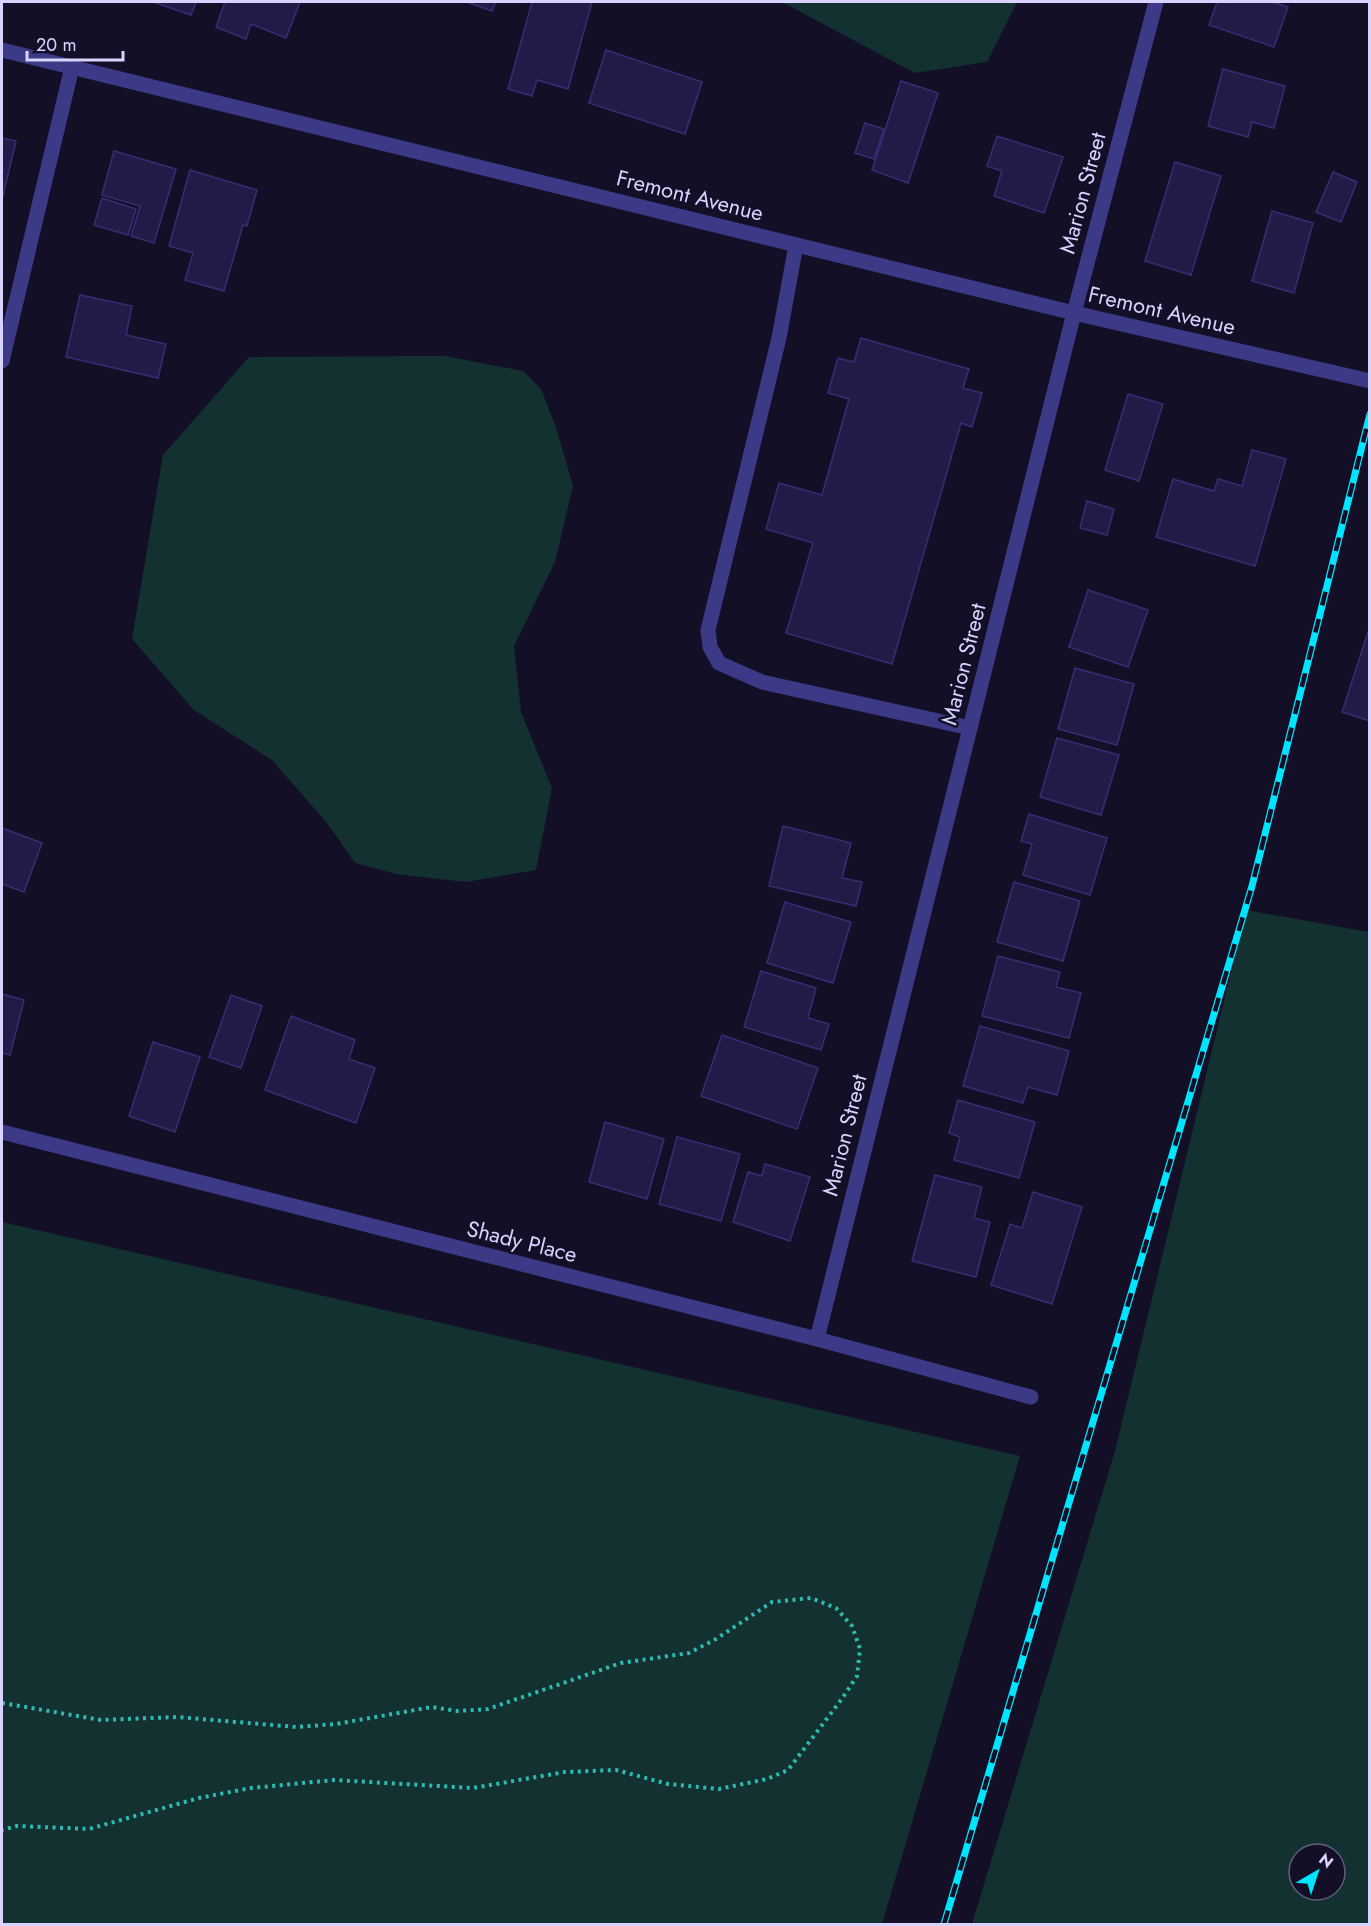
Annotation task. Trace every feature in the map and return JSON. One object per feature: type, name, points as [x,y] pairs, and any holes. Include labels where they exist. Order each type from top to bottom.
[{"type":"street","name":"Marion Street","points":[[817,1339],[1074,313],[1156,2]]},
{"type":"street","name":"Fremont Avenue","points":[[2,50],[1074,313],[1370,381]]},
{"type":"street","points":[[2,361],[72,67]]},
{"type":"street","points":[[796,244],[779,338],[708,630],[710,647],[719,663],[762,682],[970,728]]},
{"type":"street","name":"Shady Place","points":[[2,1132],[817,1339],[1030,1397]]},
{"type":"path","points":[[2,1703],[101,1720],[177,1717],[297,1727],[336,1724],[432,1707],[457,1711],[488,1709],[621,1664],[689,1653],[716,1639],[772,1602],[811,1598],[836,1608],[852,1626],[860,1648],[857,1676],[841,1700],[788,1770],[767,1779],[719,1789],[668,1784],[616,1770],[565,1772],[473,1788],[334,1780],[251,1788],[198,1798],[89,1829],[18,1826],[2,1830]]},
{"type":"green space","points":[[782,2],[1017,2],[987,62],[915,73]]},
{"type":"green space","points":[[445,356],[523,371],[541,389],[556,427],[573,486],[555,562],[514,646],[521,712],[552,788],[536,870],[466,882],[396,874],[355,863],[327,823],[272,760],[194,710],[132,639],[163,455],[249,357]]},
{"type":"green space","points":[[1246,910],[1369,932],[1369,1924],[972,1924],[1115,1451]]},
{"type":"green space","points":[[2,1222],[1020,1456],[882,1924],[2,1924]]},
{"type":"building","points":[[153,2],[196,2],[191,15]]},
{"type":"building","points":[[225,2],[300,2],[286,38],[251,24],[246,39],[216,27]]},
{"type":"building","points":[[467,2],[496,2],[492,11]]},
{"type":"building","points":[[532,2],[592,2],[568,89],[537,80],[532,96],[508,89]]},
{"type":"building","points":[[1217,2],[1273,2],[1288,7],[1274,47],[1209,25]]},
{"type":"building","points":[[606,50],[702,82],[685,134],[589,103]]},
{"type":"building","points":[[1223,69],[1285,86],[1274,128],[1252,122],[1248,137],[1208,126]]},
{"type":"building","points":[[901,81],[938,93],[908,183],[872,170]]},
{"type":"building","points":[[865,123],[884,129],[874,159],[855,153]]},
{"type":"building","points":[[997,136],[1063,157],[1044,213],[994,196],[1002,171],[987,166]]},
{"type":"building","points":[[2,138],[16,141],[2,200]]},
{"type":"building","points":[[114,151],[176,169],[154,243],[131,236],[140,206],[102,195]]},
{"type":"building","points":[[1175,162],[1221,176],[1191,275],[1145,261]]},
{"type":"building","points":[[190,170],[257,190],[247,226],[243,225],[224,291],[185,280],[193,253],[169,246]]},
{"type":"building","points":[[1333,172],[1357,182],[1341,222],[1316,212]]},
{"type":"building","points":[[102,198],[136,209],[128,235],[94,225]]},
{"type":"building","points":[[1272,211],[1313,223],[1294,293],[1252,281]]},
{"type":"building","points":[[80,295],[132,306],[126,335],[166,344],[158,378],[66,357]]},
{"type":"building","points":[[861,338],[969,369],[963,388],[982,393],[972,427],[961,423],[892,664],[786,633],[813,543],[766,529],[779,483],[822,495],[849,399],[828,393],[838,358],[854,362]]},
{"type":"building","points":[[1128,394],[1163,404],[1139,481],[1105,470]]},
{"type":"building","points":[[1252,450],[1286,459],[1255,566],[1156,537],[1173,479],[1214,491],[1218,479],[1242,486]]},
{"type":"building","points":[[1087,501],[1114,509],[1107,535],[1080,528]]},
{"type":"building","points":[[1088,590],[1148,610],[1128,667],[1069,647]]},
{"type":"building","points":[[1370,626],[1370,721],[1342,712]]},
{"type":"building","points":[[1075,668],[1134,684],[1117,745],[1058,729]]},
{"type":"building","points":[[1057,738],[1119,755],[1101,815],[1040,797]]},
{"type":"building","points":[[1029,814],[1107,838],[1090,895],[1023,875],[1032,844],[1021,841]]},
{"type":"building","points":[[783,826],[851,843],[842,878],[862,882],[856,906],[769,886]]},
{"type":"building","points":[[2,828],[42,843],[24,892],[2,884]]},
{"type":"building","points":[[1014,882],[1080,901],[1063,961],[997,942]]},
{"type":"building","points":[[785,902],[851,922],[833,983],[767,963]]},
{"type":"building","points":[[998,956],[1060,972],[1056,987],[1081,993],[1069,1038],[982,1016]]},
{"type":"building","points":[[761,971],[816,988],[808,1018],[829,1024],[821,1050],[744,1027]]},
{"type":"building","points":[[2,994],[24,1000],[10,1055],[2,1053]]},
{"type":"building","points":[[231,995],[262,1006],[241,1068],[209,1057]]},
{"type":"building","points":[[291,1016],[355,1040],[349,1059],[375,1068],[356,1123],[265,1090]]},
{"type":"building","points":[[980,1026],[1069,1051],[1057,1095],[1028,1087],[1023,1103],[963,1086]]},
{"type":"building","points":[[722,1035],[818,1068],[797,1129],[701,1096]]},
{"type":"building","points":[[153,1042],[200,1057],[175,1132],[129,1116]]},
{"type":"building","points":[[958,1100],[1035,1122],[1019,1178],[954,1160],[960,1137],[949,1133]]},
{"type":"building","points":[[605,1122],[664,1139],[647,1199],[589,1182]]},
{"type":"building","points":[[677,1137],[740,1154],[721,1221],[659,1204]]},
{"type":"building","points":[[765,1164],[810,1177],[790,1241],[733,1222],[748,1172],[762,1176]]},
{"type":"building","points":[[935,1175],[982,1187],[974,1218],[990,1222],[976,1277],[912,1261]]},
{"type":"building","points":[[1033,1192],[1082,1207],[1052,1304],[991,1285],[1010,1224],[1022,1228]]},
{"type":"railway","points":[[944,1924],[1252,886],[1370,414]]}]
